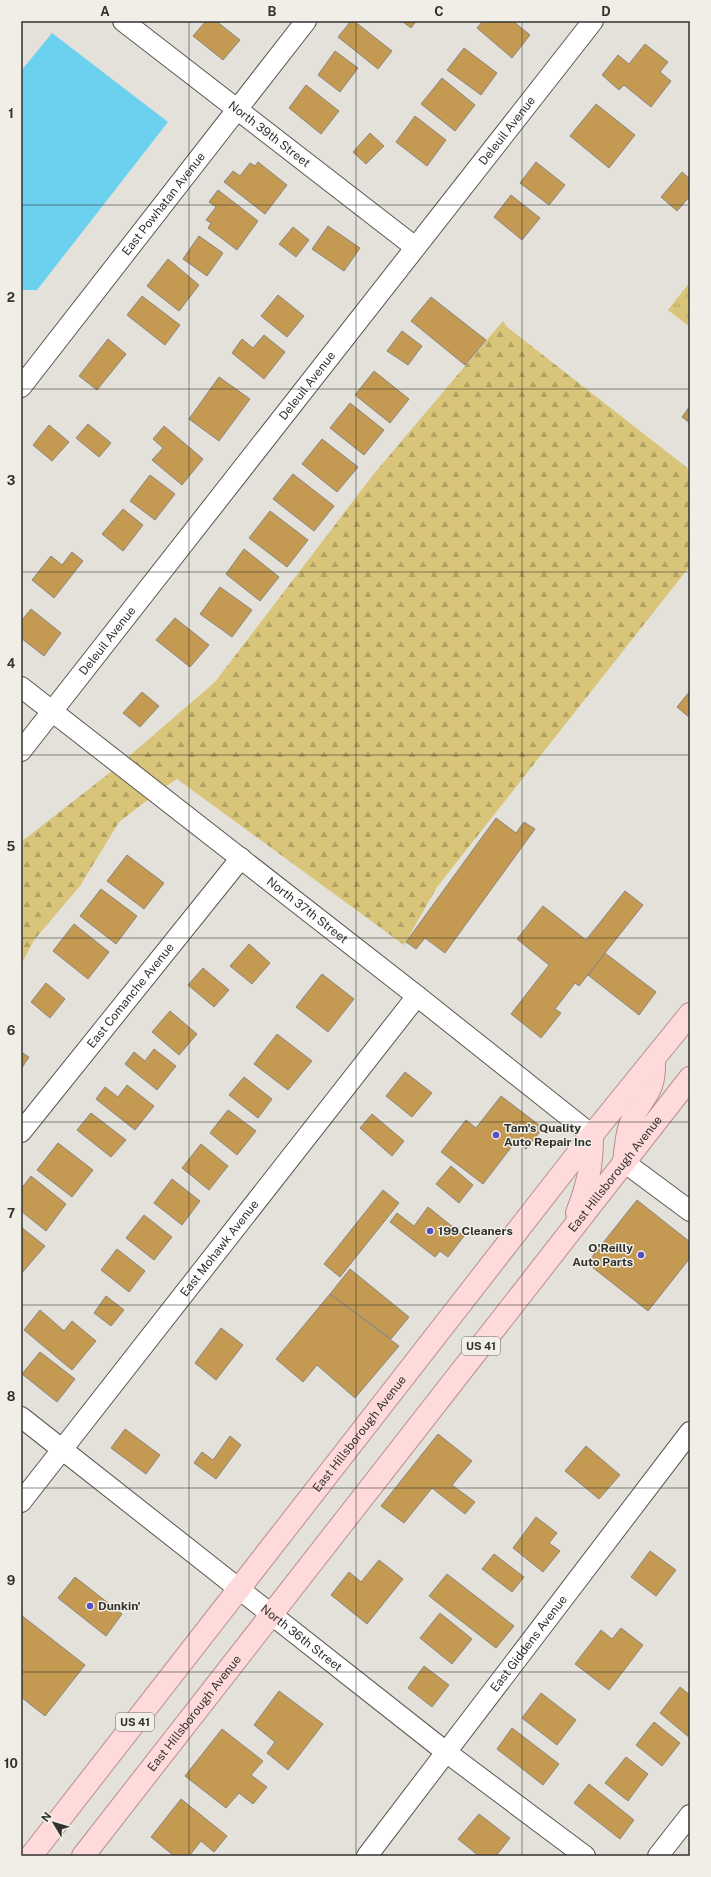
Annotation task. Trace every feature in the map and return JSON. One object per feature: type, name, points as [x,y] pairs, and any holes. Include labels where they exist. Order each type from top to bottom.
[{"type":"main road","name":"East Hillsborough Avenue","points":[[31,1856],[592,1136],[654,1061],[690,1014]]},
{"type":"main road","points":[[624,1162],[628,1130],[632,1119],[652,1088],[654,1061]]},
{"type":"main road","name":"East Hillsborough Avenue","points":[[83,1856],[690,1078]]},
{"type":"main road","points":[[571,1231],[588,1182],[592,1155],[592,1136]]},
{"type":"street","name":"North 39th Street","points":[[123,21],[415,247]]},
{"type":"street","name":"East Powhatan Avenue","points":[[21,387],[306,21]]},
{"type":"street","name":"Deleuil Avenue","points":[[21,751],[593,21]]},
{"type":"street","name":"North 37th Street","points":[[21,687],[417,996],[592,1136]]},
{"type":"street","name":"East Comanche Avenue","points":[[21,1132],[241,858]]},
{"type":"street","name":"East Mohawk Avenue","points":[[21,1502],[417,996]]},
{"type":"street","points":[[624,1162],[690,1211]]},
{"type":"street","name":"North 36th Street","points":[[21,1417],[446,1752],[585,1856]]},
{"type":"street","name":"East Giddens Avenue","points":[[367,1856],[690,1432]]},
{"type":"street","points":[[658,1856],[690,1814]]},
{"type":"green space","points":[[690,282],[690,327],[668,310]]},
{"type":"green space","points":[[503,321],[507,327],[690,470],[690,566],[437,887],[404,945],[177,779],[165,787],[127,758],[215,682],[373,475]]},
{"type":"green space","points":[[112,771],[149,799],[119,822],[80,886],[34,940],[21,965],[21,840],[25,839]]},
{"type":"water","points":[[52,33],[168,122],[37,290],[21,290],[21,71]]},
{"type":"building","points":[[206,21],[216,21],[240,40],[223,60],[193,36]]},
{"type":"building","points":[[351,21],[354,21],[392,51],[378,69],[338,37]]},
{"type":"building","points":[[402,21],[416,21],[411,28]]},
{"type":"building","points":[[483,21],[513,21],[530,35],[512,58],[477,28]]},
{"type":"building","points":[[645,44],[668,62],[660,72],[671,81],[651,107],[624,85],[619,90],[602,75],[618,55],[629,64]]},
{"type":"building","points":[[464,48],[497,73],[481,95],[447,70]]},
{"type":"building","points":[[335,51],[358,68],[340,92],[318,75]]},
{"type":"building","points":[[442,78],[475,105],[455,131],[421,104]]},
{"type":"building","points":[[306,85],[339,111],[321,134],[289,108]]},
{"type":"building","points":[[596,104],[635,135],[609,168],[570,136]]},
{"type":"building","points":[[415,116],[446,140],[427,166],[396,142]]},
{"type":"building","points":[[370,133],[384,146],[366,164],[353,152]]},
{"type":"building","points":[[258,162],[287,185],[265,214],[224,182],[233,171],[240,176],[250,163],[255,166]]},
{"type":"building","points":[[536,162],[565,185],[549,205],[520,183]]},
{"type":"building","points":[[682,172],[690,179],[690,196],[677,211],[661,197]]},
{"type":"building","points":[[218,190],[258,221],[237,250],[208,228],[211,223],[206,220],[216,207],[209,202]]},
{"type":"building","points":[[511,195],[540,218],[522,240],[494,217]]},
{"type":"building","points":[[328,226],[360,248],[344,271],[312,249]]},
{"type":"building","points":[[293,227],[309,240],[296,257],[279,244]]},
{"type":"building","points":[[199,236],[223,253],[207,276],[183,259]]},
{"type":"building","points":[[168,259],[199,285],[179,311],[147,286]]},
{"type":"building","points":[[278,295],[304,316],[287,337],[261,316]]},
{"type":"building","points":[[142,296],[180,325],[165,345],[127,315]]},
{"type":"building","points":[[431,297],[486,340],[465,365],[411,321]]},
{"type":"building","points":[[402,331],[422,346],[408,365],[387,351]]},
{"type":"building","points":[[264,335],[285,352],[264,379],[232,353],[242,339],[253,348]]},
{"type":"building","points":[[108,339],[126,354],[97,390],[79,376]]},
{"type":"building","points":[[374,371],[409,399],[390,423],[355,395]]},
{"type":"building","points":[[219,377],[250,399],[219,441],[189,419]]},
{"type":"building","points":[[350,403],[384,430],[364,455],[330,428]]},
{"type":"building","points":[[690,406],[690,423],[682,417]]},
{"type":"building","points":[[88,424],[111,443],[99,457],[76,438]]},
{"type":"building","points":[[49,425],[69,442],[52,461],[33,445]]},
{"type":"building","points":[[164,426],[203,459],[182,485],[152,460],[163,448],[153,439]]},
{"type":"building","points":[[322,439],[358,467],[337,492],[302,464]]},
{"type":"building","points":[[293,474],[334,506],[314,531],[273,499]]},
{"type":"building","points":[[150,475],[175,494],[155,520],[130,501]]},
{"type":"building","points":[[123,509],[143,525],[123,551],[102,534]]},
{"type":"building","points":[[270,511],[308,540],[287,567],[249,538]]},
{"type":"building","points":[[244,549],[279,577],[260,601],[226,574]]},
{"type":"building","points":[[72,552],[83,561],[54,598],[32,580],[51,556],[62,565]]},
{"type":"building","points":[[220,587],[252,610],[232,637],[200,614]]},
{"type":"building","points":[[31,609],[61,633],[44,656],[21,638],[21,621]]},
{"type":"building","points":[[175,618],[209,645],[190,667],[156,640]]},
{"type":"building","points":[[690,691],[690,718],[677,707]]},
{"type":"building","points":[[142,692],[159,706],[140,727],[123,713]]},
{"type":"building","points":[[496,818],[516,833],[524,822],[535,829],[445,953],[425,938],[416,949],[406,942]]},
{"type":"building","points":[[127,855],[164,883],[144,909],[107,881]]},
{"type":"building","points":[[101,889],[137,916],[116,944],[80,916]]},
{"type":"building","points":[[625,891],[643,905],[579,986],[575,983],[555,1009],[561,1013],[541,1038],[511,1014],[549,965],[517,939],[543,906],[586,940]]},
{"type":"building","points":[[74,924],[109,952],[88,979],[53,951]]},
{"type":"building","points":[[249,944],[270,963],[252,984],[230,966]]},
{"type":"building","points":[[605,953],[656,992],[639,1015],[588,975]]},
{"type":"building","points":[[203,968],[229,990],[214,1007],[188,985]]},
{"type":"building","points":[[322,974],[354,999],[328,1032],[296,1007]]},
{"type":"building","points":[[46,983],[65,999],[50,1018],[31,1002]]},
{"type":"building","points":[[170,1011],[197,1034],[179,1055],[152,1032]]},
{"type":"building","points":[[277,1034],[312,1061],[288,1090],[254,1064]]},
{"type":"building","points":[[154,1049],[176,1066],[157,1090],[125,1064],[134,1052],[145,1061]]},
{"type":"building","points":[[21,1052],[29,1057],[21,1069]]},
{"type":"building","points":[[405,1072],[432,1093],[412,1117],[386,1096]]},
{"type":"building","points":[[244,1077],[272,1099],[258,1118],[229,1095]]},
{"type":"building","points":[[127,1085],[154,1106],[135,1130],[96,1099],[105,1087],[118,1097]]},
{"type":"building","name":"Tam's Quality Auto Repair Inc","points":[[501,1096],[543,1128],[526,1149],[516,1141],[483,1184],[441,1152],[466,1120],[476,1128]]},
{"type":"building","points":[[228,1110],[256,1131],[237,1155],[210,1133]]},
{"type":"building","points":[[91,1113],[126,1140],[111,1157],[77,1130]]},
{"type":"building","points":[[372,1114],[404,1141],[392,1156],[360,1128]]},
{"type":"building","points":[[58,1143],[93,1170],[72,1197],[37,1170]]},
{"type":"building","points":[[201,1144],[228,1166],[209,1190],[182,1168]]},
{"type":"building","points":[[451,1166],[473,1185],[459,1203],[436,1184]]},
{"type":"building","points":[[31,1176],[66,1204],[46,1231],[21,1211],[21,1189]]},
{"type":"building","points":[[172,1179],[200,1201],[182,1225],[154,1203]]},
{"type":"building","points":[[383,1190],[399,1203],[340,1277],[324,1264]]},
{"type":"building","name":"O'Reilly Auto Parts","points":[[637,1200],[690,1242],[690,1258],[648,1311],[587,1263]]},
{"type":"building","name":"199 Cleaners","points":[[428,1207],[464,1236],[448,1257],[440,1251],[435,1257],[390,1222],[397,1213],[414,1226]]},
{"type":"building","points":[[144,1215],[172,1237],[154,1260],[126,1238]]},
{"type":"building","points":[[21,1227],[45,1246],[21,1274]]},
{"type":"building","points":[[117,1249],[145,1271],[129,1292],[101,1270]]},
{"type":"building","points":[[350,1269],[409,1317],[391,1339],[330,1294]]},
{"type":"building","points":[[330,1294],[399,1346],[355,1398],[317,1365],[303,1382],[276,1359]]},
{"type":"building","points":[[106,1296],[124,1310],[111,1326],[94,1313]]},
{"type":"building","points":[[40,1310],[64,1331],[72,1321],[96,1341],[72,1370],[24,1330]]},
{"type":"building","points":[[221,1328],[243,1345],[216,1380],[195,1363]]},
{"type":"building","points":[[40,1352],[75,1379],[57,1402],[22,1374]]},
{"type":"building","points":[[125,1429],[160,1455],[146,1474],[111,1448]]},
{"type":"building","points":[[438,1434],[472,1461],[452,1485],[475,1502],[465,1514],[432,1488],[404,1523],[381,1506]]},
{"type":"building","points":[[230,1436],[241,1445],[216,1479],[194,1463],[202,1452],[213,1460]]},
{"type":"building","points":[[586,1446],[620,1475],[599,1499],[565,1471]]},
{"type":"building","points":[[536,1517],[557,1533],[549,1543],[560,1551],[543,1572],[513,1548]]},
{"type":"building","points":[[650,1551],[676,1570],[656,1596],[631,1577]]},
{"type":"building","points":[[494,1554],[524,1577],[512,1592],[482,1569]]},
{"type":"building","points":[[379,1560],[403,1579],[367,1624],[331,1595],[349,1572],[361,1582]]},
{"type":"building","points":[[447,1574],[514,1626],[496,1648],[429,1596]]},
{"type":"building","name":"Dunkin'","points":[[75,1577],[122,1614],[106,1636],[58,1598]]},
{"type":"building","points":[[440,1613],[472,1639],[452,1664],[420,1638]]},
{"type":"building","points":[[21,1615],[85,1665],[45,1716],[21,1697]]},
{"type":"building","points":[[621,1628],[643,1645],[609,1690],[575,1664],[601,1630],[612,1639]]},
{"type":"building","points":[[424,1666],[449,1685],[432,1707],[408,1688]]},
{"type":"building","points":[[680,1687],[690,1695],[690,1738],[660,1713]]},
{"type":"building","points":[[279,1691],[323,1724],[288,1770],[267,1753],[275,1742],[254,1725]]},
{"type":"building","points":[[541,1693],[576,1720],[557,1745],[522,1718]]},
{"type":"building","points":[[654,1722],[680,1743],[662,1766],[636,1745]]},
{"type":"building","points":[[512,1728],[559,1764],[543,1785],[497,1749]]},
{"type":"building","points":[[222,1729],[263,1761],[251,1775],[267,1787],[253,1804],[239,1793],[226,1808],[185,1776]]},
{"type":"building","points":[[626,1757],[648,1774],[628,1801],[605,1783]]},
{"type":"building","points":[[589,1784],[634,1820],[620,1839],[574,1803]]},
{"type":"building","points":[[181,1799],[227,1836],[214,1852],[201,1841],[189,1856],[174,1856],[151,1837]]},
{"type":"building","points":[[479,1814],[510,1838],[496,1856],[479,1856],[458,1839]]},
{"type":"place","name":"Tam's Quality Auto Repair Inc","points":[[496,1135]]},
{"type":"place","name":"199 Cleaners","points":[[430,1231]]},
{"type":"place","name":"O'Reilly Auto Parts","points":[[641,1255]]},
{"type":"place","name":"Dunkin'","points":[[90,1606]]}]
